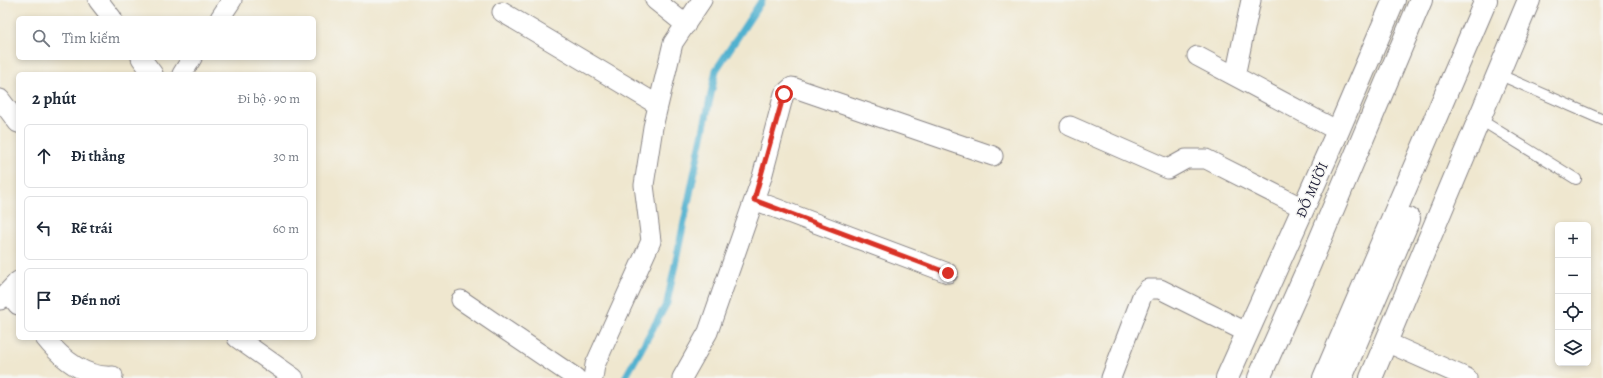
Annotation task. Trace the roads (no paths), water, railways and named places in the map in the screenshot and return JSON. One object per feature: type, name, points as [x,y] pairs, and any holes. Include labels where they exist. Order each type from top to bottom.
[{"type":"highway","name":"ĐỖ MƯỜI","points":[[1227,378],[1304,208],[1394,0]]},
{"type":"highway","name":"ĐỖ MƯỜI","points":[[1315,270],[1422,0]]},
{"type":"highway","points":[[1259,378],[1315,270],[1436,0]]},
{"type":"highway","points":[[1341,378],[1372,287],[1486,0]]},
{"type":"highway","points":[[1324,378],[1372,287],[1501,0]]},
{"type":"highway","points":[[1371,378],[1529,0]]},
{"type":"highway","points":[[1275,378],[1315,270]]},
{"type":"street","points":[[98,0],[110,16]]},
{"type":"street","points":[[221,16],[232,0]]},
{"type":"street","points":[[655,0],[686,25]]},
{"type":"street","points":[[593,378],[595,365],[651,241],[644,185],[653,127],[673,43],[702,0]]},
{"type":"street","points":[[1235,76],[1251,0]]},
{"type":"street","points":[[502,12],[658,106]]},
{"type":"street","points":[[1197,56],[1338,131]]},
{"type":"street","points":[[142,60],[152,72]]},
{"type":"street","points":[[183,72],[191,60]]},
{"type":"street","points":[[682,378],[708,332],[754,200],[784,94],[792,87],[993,156]]},
{"type":"street","points":[[0,99],[16,120]]},
{"type":"street","points":[[1070,126],[1168,169],[1186,159],[1206,159],[1304,208]]},
{"type":"street","points":[[754,200],[948,273]]},
{"type":"street","points":[[1111,378],[1142,296],[1148,289],[1160,289],[1248,333]]},
{"type":"street","points":[[461,300],[576,378]]},
{"type":"street","points":[[47,340],[74,367],[102,378],[113,376]]},
{"type":"street","points":[[239,340],[294,378]]},
{"type":"street","points":[[1386,342],[1467,378]]},
{"type":"lane","points":[[1498,74],[1603,120]]},
{"type":"lane","points":[[1479,119],[1576,179]]},
{"type":"waterway","points":[[625,378],[667,303],[716,70],[762,0]]}]
